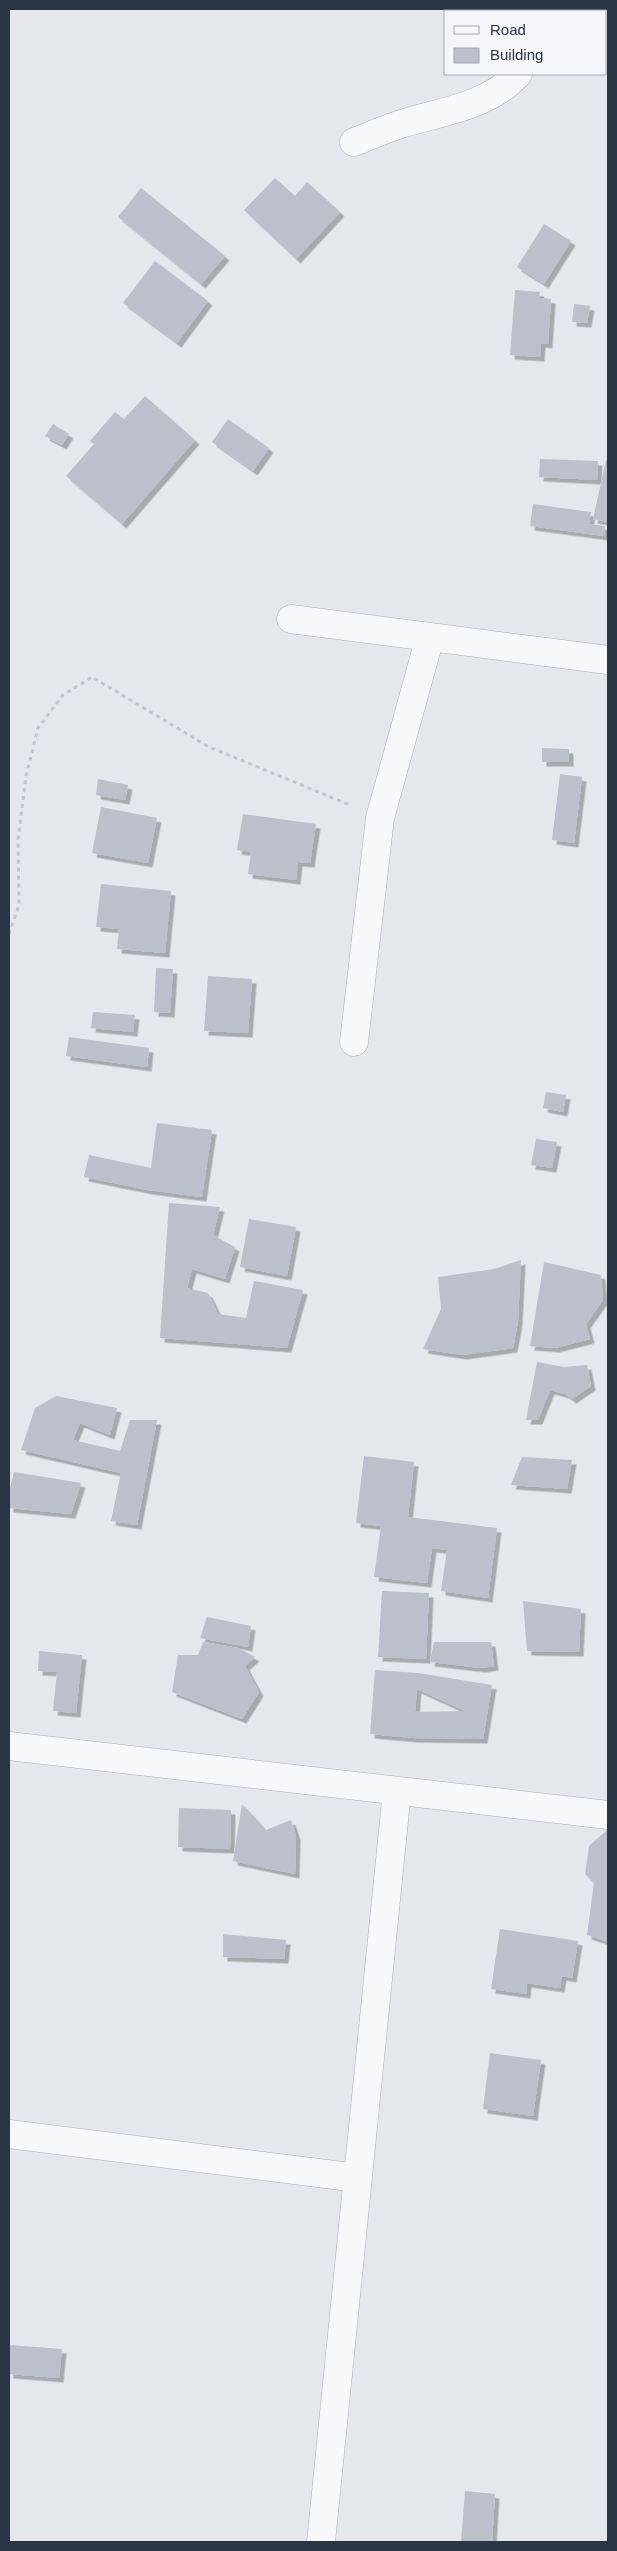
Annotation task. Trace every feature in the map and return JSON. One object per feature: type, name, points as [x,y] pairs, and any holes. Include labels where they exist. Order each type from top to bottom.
[{"type":"street","points":[[354,142],[401,124],[461,109],[506,87],[517,75]]},
{"type":"street","points":[[291,619],[608,660]]},
{"type":"street","points":[[354,1042],[380,818],[430,637]]},
{"type":"street","points":[[9,1746],[608,1816]]},
{"type":"street","points":[[321,2542],[397,1791]]},
{"type":"street","points":[[9,2134],[358,2178]]},
{"type":"path","points":[[9,934],[19,905],[18,840],[26,776],[38,728],[63,695],[92,677],[209,747],[314,788],[380,818]]},
{"type":"building","points":[[275,178],[295,196],[307,182],[340,212],[296,259],[244,210]]},
{"type":"building","points":[[141,188],[225,256],[201,284],[118,217]]},
{"type":"building","points":[[544,224],[571,241],[544,284],[517,267]]},
{"type":"building","points":[[155,261],[208,301],[177,343],[123,303]]},
{"type":"building","points":[[515,290],[540,292],[539,298],[551,299],[548,344],[541,343],[540,357],[510,355]]},
{"type":"building","points":[[574,304],[590,306],[587,323],[572,322]]},
{"type":"building","points":[[145,396],[195,440],[122,524],[66,476],[94,444],[90,441],[115,412],[124,419]]},
{"type":"building","points":[[228,419],[269,448],[253,471],[212,442]]},
{"type":"building","points":[[53,424],[69,434],[62,445],[45,436]]},
{"type":"building","points":[[540,459],[598,461],[597,480],[539,477]]},
{"type":"building","points":[[606,460],[608,460],[608,522],[593,519]]},
{"type":"building","points":[[533,504],[591,512],[589,524],[605,526],[604,536],[530,526]]},
{"type":"building","points":[[542,748],[569,749],[569,762],[542,762]]},
{"type":"building","points":[[560,774],[582,777],[574,843],[552,840]]},
{"type":"building","points":[[98,779],[128,785],[125,800],[96,795]]},
{"type":"building","points":[[101,807],[157,818],[148,863],[92,853]]},
{"type":"building","points":[[243,814],[316,824],[310,863],[298,862],[296,880],[248,874],[251,852],[237,850]]},
{"type":"building","points":[[101,884],[171,891],[165,953],[117,949],[119,929],[96,927]]},
{"type":"building","points":[[156,968],[173,969],[170,1013],[154,1012]]},
{"type":"building","points":[[208,976],[252,979],[248,1033],[204,1031]]},
{"type":"building","points":[[93,1012],[135,1015],[133,1032],[91,1028]]},
{"type":"building","points":[[69,1037],[149,1048],[147,1067],[66,1056]]},
{"type":"building","points":[[546,1092],[566,1095],[563,1112],[543,1108]]},
{"type":"building","points":[[157,1123],[212,1130],[202,1197],[148,1190],[84,1177],[89,1155],[151,1168]]},
{"type":"building","points":[[536,1139],[557,1142],[552,1168],[531,1165]]},
{"type":"building","points":[[169,1203],[220,1207],[213,1235],[235,1247],[225,1279],[192,1269],[187,1288],[208,1293],[218,1314],[246,1318],[254,1281],[303,1290],[287,1348],[160,1338]]},
{"type":"building","points":[[249,1219],[296,1227],[287,1276],[240,1267]]},
{"type":"building","points":[[521,1260],[518,1321],[513,1348],[462,1355],[423,1349],[441,1309],[438,1277],[494,1269]]},
{"type":"building","points":[[544,1262],[601,1275],[603,1300],[586,1324],[590,1339],[555,1348],[530,1346]]},
{"type":"building","points":[[537,1362],[564,1367],[587,1365],[591,1386],[572,1399],[565,1394],[550,1390],[538,1420],[526,1420]]},
{"type":"building","points":[[56,1396],[117,1408],[110,1435],[80,1423],[73,1440],[120,1451],[130,1420],[157,1420],[137,1525],[111,1521],[121,1473],[21,1450],[35,1408]]},
{"type":"building","points":[[364,1456],[414,1462],[408,1517],[497,1528],[488,1598],[441,1591],[447,1550],[432,1548],[427,1583],[374,1577],[381,1526],[356,1523]]},
{"type":"building","points":[[522,1457],[572,1460],[567,1489],[511,1485]]},
{"type":"building","points":[[14,1472],[81,1483],[71,1514],[9,1508],[9,1492]]},
{"type":"building","points":[[382,1591],[429,1593],[426,1659],[378,1657]]},
{"type":"building","points":[[523,1601],[581,1609],[579,1652],[527,1651]]},
{"type":"building","points":[[207,1617],[251,1626],[248,1647],[200,1638]]},
{"type":"building","points":[[203,1642],[238,1648],[255,1657],[245,1666],[259,1692],[242,1719],[172,1692],[178,1655],[198,1655]]},
{"type":"building","points":[[434,1642],[491,1642],[494,1666],[481,1668],[430,1662]]},
{"type":"building","points":[[39,1651],[82,1655],[76,1713],[53,1711],[57,1672],[38,1671]]},
{"type":"building","points":[[375,1670],[418,1673],[492,1685],[483,1739],[413,1738],[370,1734]],"holes":[[[417,1689],[465,1711],[415,1712]]]},
{"type":"building","points":[[242,1804],[266,1830],[291,1820],[296,1836],[295,1874],[233,1861]]},
{"type":"building","points":[[179,1808],[231,1810],[230,1849],[178,1847]]},
{"type":"building","points":[[608,1829],[608,1942],[587,1935],[594,1883],[585,1874],[589,1846]]},
{"type":"building","points":[[500,1929],[578,1941],[572,1978],[562,1976],[560,1988],[527,1983],[526,1994],[491,1989]]},
{"type":"building","points":[[223,1934],[286,1940],[284,1959],[223,1957]]},
{"type":"building","points":[[490,2053],[541,2060],[533,2116],[483,2109]]},
{"type":"building","points":[[9,2345],[62,2349],[59,2378],[9,2374]]},
{"type":"building","points":[[465,2491],[495,2494],[492,2542],[461,2542]]}]
